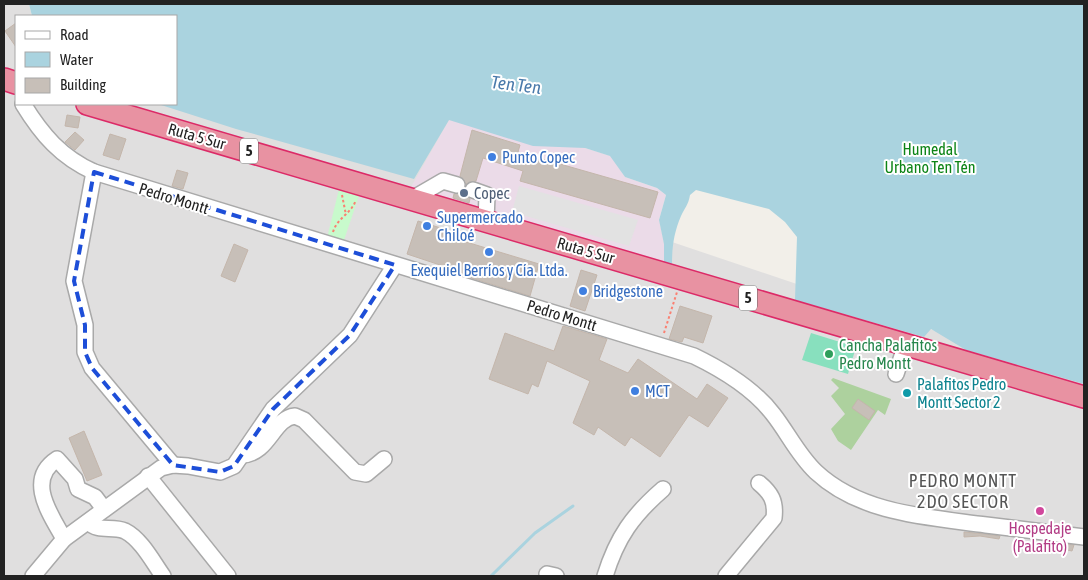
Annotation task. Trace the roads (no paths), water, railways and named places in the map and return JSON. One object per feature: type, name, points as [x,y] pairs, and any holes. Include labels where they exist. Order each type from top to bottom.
[{"type":"highway","name":"Ruta 5 Sur","points":[[90,105],[1084,396]]},
{"type":"street","name":"Pedro Montt","points":[[25,105],[34,123],[51,144],[71,160],[94,172],[329,246],[661,345],[702,360],[738,382],[773,413],[797,451],[815,471],[835,488],[858,500],[923,516],[1084,537]]},
{"type":"street","points":[[94,172],[74,281],[85,325],[85,352],[92,368],[173,466]]},
{"type":"street","points":[[412,199],[443,181],[457,185]]},
{"type":"street","points":[[473,190],[487,195],[486,220]]},
{"type":"street","points":[[33,576],[64,539],[161,468],[173,466],[220,472],[234,466],[273,409],[350,335],[395,265]]},
{"type":"street","points":[[896,374],[906,344]]},
{"type":"street","points":[[242,455],[256,452],[285,419],[295,416],[301,418],[356,472],[366,474],[384,459]]},
{"type":"street","points":[[64,539],[43,502],[42,480],[46,466],[57,460],[75,479],[78,489],[95,497],[104,509]]},
{"type":"street","points":[[148,476],[228,576]]},
{"type":"street","points":[[726,576],[774,518],[774,500],[769,492],[759,483]]},
{"type":"street","points":[[605,576],[620,537],[638,511],[663,489]]},
{"type":"street","points":[[88,522],[95,528],[117,529],[130,534],[164,576]]},
{"type":"water","name":"Humedal Urbano Ten Tén","points":[[29,4],[1084,4],[1084,384],[966,350],[931,329],[924,337],[795,300],[797,237],[785,222],[769,209],[696,190],[690,195],[677,228],[672,264],[664,262],[664,244],[659,220],[666,195],[657,188],[625,177],[610,156],[585,148],[533,146],[449,120],[414,179],[236,129],[161,105],[178,105],[178,15],[32,15]]},
{"type":"waterway","points":[[491,576],[535,533],[573,506]]},
{"type":"place","name":"Punto Copec","points":[[492,157]]},
{"type":"place","name":"Copec","points":[[464,193]]},
{"type":"place","name":"Supermercado Chiloé","points":[[427,226]]},
{"type":"place","name":"Exequiel Berríos y Cía. Ltda.","points":[[489,252]]},
{"type":"place","name":"Bridgestone","points":[[583,291]]},
{"type":"place","name":"Cancha Palafitos Pedro Montt","points":[[829,354]]},
{"type":"place","name":"MCT","points":[[635,391]]},
{"type":"place","name":"Palafitos Pedro Montt Sector 2","points":[[907,393]]},
{"type":"place","name":"Hospedaje (Palafito)","points":[[1040,511]]},
{"type":"district","name":"PEDRO MONTT 2DO SECTOR","points":[[963,491]]},
{"type":"water label","name":"Ten Ten","points":[[516,85]]}]
